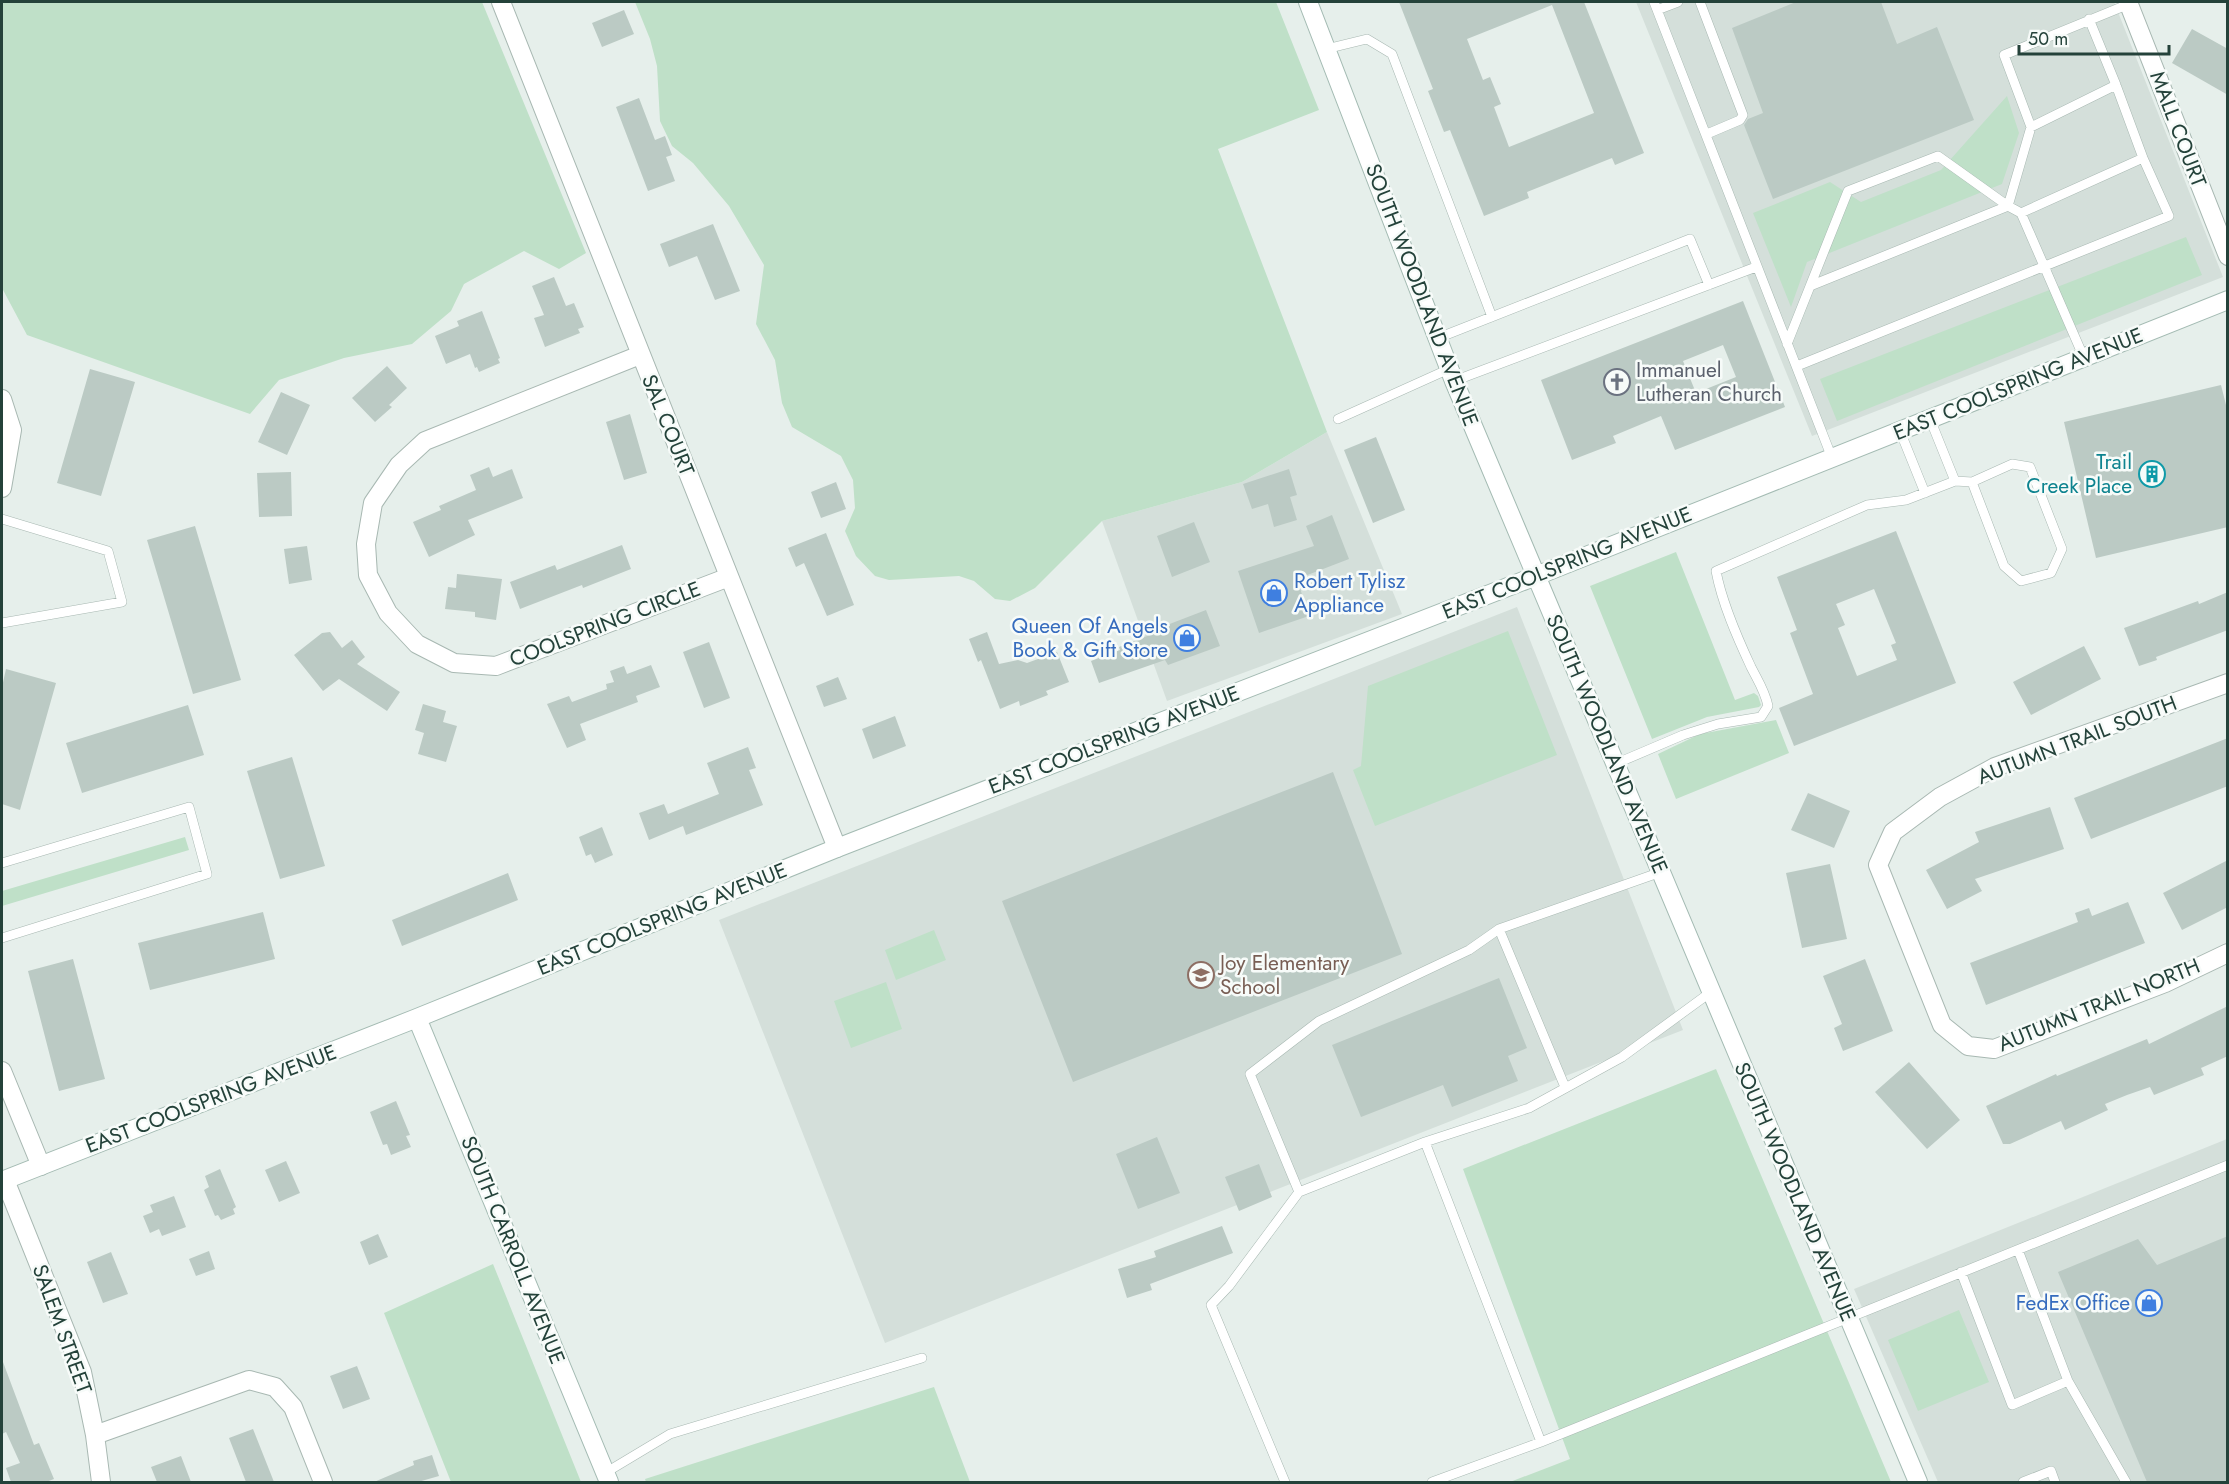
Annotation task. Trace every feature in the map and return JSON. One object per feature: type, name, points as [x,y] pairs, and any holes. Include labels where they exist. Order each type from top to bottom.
[{"type":"street","name":"SAL COURT","points":[[501,2],[837,848]]},
{"type":"street","name":"SOUTH WOODLAND AVENUE","points":[[1310,2],[1452,375],[1918,1482]]},
{"type":"street","name":"MALL COURT","points":[[2128,3],[2228,256]]},
{"type":"street","name":"EAST COOLSPRING AVENUE","points":[[3,1181],[417,1018],[837,848],[1536,576],[2228,300]]},
{"type":"street","name":"COOLSPRING CIRCLE","points":[[640,355],[425,441],[399,465],[373,503],[366,544],[368,575],[388,613],[417,645],[454,663],[496,666],[729,576]]},
{"type":"street","points":[[2,399],[12,430],[2,488]]},
{"type":"street","name":"AUTUMN TRAIL SOUTH","points":[[1968,1046],[1942,1025],[1878,865],[1893,832],[1940,797],[1995,767],[2228,683]]},
{"type":"street","name":"AUTUMN TRAIL NORTH","points":[[1968,1046],[1994,1049],[2165,983],[2228,953]]},
{"type":"street","name":"SOUTH CARROLL AVENUE","points":[[417,1018],[607,1478]]},
{"type":"street","points":[[2,1071],[41,1166]]},
{"type":"street","name":"SALEM STREET","points":[[3,1181],[82,1372],[102,1482]]},
{"type":"street","points":[[95,1436],[249,1380],[275,1387],[293,1407],[323,1482]]},
{"type":"lane","points":[[1678,2],[1655,6],[1832,458]]},
{"type":"lane","points":[[1700,2],[1743,115],[1740,120],[1707,134]]},
{"type":"lane","points":[[2008,206],[2031,127],[2004,55],[2128,3]]},
{"type":"lane","points":[[1797,366],[2169,216],[2143,158],[2089,19]]},
{"type":"lane","points":[[1326,49],[1367,39],[1392,54],[1492,317]]},
{"type":"lane","points":[[2031,127],[2116,85]]},
{"type":"lane","points":[[1787,344],[1848,190],[1938,156],[2021,213],[2084,358]]},
{"type":"lane","points":[[2021,213],[2143,158]]},
{"type":"lane","points":[[1810,286],[2008,206]]},
{"type":"lane","points":[[1438,338],[1690,239],[1709,285]]},
{"type":"lane","points":[[1338,419],[1452,375],[1756,267]]},
{"type":"lane","points":[[1930,419],[1955,481]]},
{"type":"lane","points":[[1900,431],[1925,493]]},
{"type":"lane","points":[[1615,764],[1683,735],[1718,724],[1761,717],[1768,706],[1765,692],[1752,669],[1719,587],[1716,571],[1867,505],[1906,500],[1955,481],[1972,482],[2012,464],[2030,467],[2062,549],[2051,573],[2021,581],[2004,566],[1972,482]]},
{"type":"lane","points":[[2,519],[108,550],[122,602],[2,623]]},
{"type":"lane","points":[[2,863],[189,807],[207,874],[2,938]]},
{"type":"lane","points":[[1299,1192],[1250,1074],[1318,1021],[1469,950],[1499,929],[1661,872]]},
{"type":"lane","points":[[1499,929],[1565,1088]]},
{"type":"lane","points":[[1285,1482],[1211,1305],[1229,1286],[1299,1192],[1425,1142],[1529,1108],[1622,1057],[1711,992]]},
{"type":"lane","points":[[1425,1142],[1541,1442]]},
{"type":"lane","points":[[1432,1482],[1541,1442],[2228,1165]]},
{"type":"lane","points":[[2018,1250],[2068,1381],[2126,1482]]},
{"type":"lane","points":[[1961,1272],[2012,1405],[2068,1381]]},
{"type":"lane","points":[[607,1478],[670,1434],[922,1358]]},
{"type":"lane","points":[[2023,1482],[2051,1471],[2055,1482]]},
{"type":"shaded area","points":[[1636,2],[2114,2],[2223,277],[1812,436]]},
{"type":"shaded area","points":[[1327,432],[1402,614],[1167,701],[1102,521],[1242,482]]},
{"type":"shaded area","name":"Joy Elementary School","points":[[1517,607],[1683,1030],[885,1343],[719,920]]},
{"type":"shaded area","points":[[2227,1139],[2227,1482],[1938,1482],[1854,1289]]},
{"type":"green space","points":[[2,2],[482,2],[586,253],[559,269],[524,251],[464,284],[451,311],[412,344],[344,358],[279,380],[250,414],[27,335],[2,288]]},
{"type":"green space","points":[[635,2],[1276,2],[1319,110],[1218,149],[1327,432],[1242,482],[1102,521],[1035,588],[1010,601],[995,599],[974,581],[959,576],[889,580],[875,576],[856,556],[845,531],[855,508],[853,480],[841,456],[792,427],[782,403],[775,360],[756,324],[764,265],[729,206],[693,163],[672,146],[660,121],[657,66],[650,39]]},
{"type":"green space","points":[[2007,96],[2019,133],[2002,184],[1807,262],[1791,307],[1753,213],[1830,182],[1861,202],[1941,170]]},
{"type":"green space","points":[[2186,237],[2202,275],[1837,421],[1820,379]]},
{"type":"green space","points":[[1676,552],[1735,700],[1754,693],[1758,696],[1761,705],[1707,717],[1652,739],[1590,586]]},
{"type":"green space","points":[[1508,631],[1557,755],[1375,826],[1353,770],[1361,766],[1368,686]]},
{"type":"green space","points":[[1776,720],[1789,753],[1676,799],[1658,754],[1700,734]]},
{"type":"green space","points":[[185,837],[189,850],[2,906],[2,891]]},
{"type":"green space","points":[[934,930],[946,960],[896,980],[885,950]]},
{"type":"green space","points":[[886,982],[902,1029],[851,1048],[834,1001]]},
{"type":"green space","points":[[1716,1069],[1891,1482],[1510,1482],[1570,1459],[1463,1169]]},
{"type":"green space","points":[[493,1264],[581,1482],[451,1482],[384,1313]]},
{"type":"green space","points":[[1959,1310],[1989,1382],[1918,1411],[1888,1340]]},
{"type":"green space","points":[[934,1387],[970,1482],[646,1482],[645,1479]]},
{"type":"building","points":[[1399,2],[1584,2],[1644,153],[1615,165],[1612,158],[1527,192],[1529,198],[1484,216],[1450,130],[1444,132],[1428,91],[1433,89]],"holes":[[[1552,5],[1594,113],[1509,147],[1494,107],[1501,104],[1490,77],[1483,80],[1467,39]]]},
{"type":"building","points":[[1796,2],[1881,2],[1897,44],[1937,27],[1974,120],[1773,199],[1744,125],[1748,119],[1763,113],[1732,28]]},
{"type":"building","points":[[624,10],[634,34],[602,47],[592,23]]},
{"type":"building","points":[[2192,29],[2228,49],[2228,95],[2172,63]]},
{"type":"building","points":[[639,98],[655,140],[665,136],[672,155],[666,157],[675,181],[648,191],[616,107]]},
{"type":"building","points":[[713,224],[740,291],[715,300],[697,256],[669,267],[660,244]]},
{"type":"building","points":[[554,277],[566,306],[574,303],[584,327],[578,329],[580,333],[545,347],[534,318],[544,315],[532,286]]},
{"type":"building","name":"Immanuel Lutheran Church","points":[[1743,301],[1785,407],[1675,450],[1661,416],[1613,436],[1616,443],[1572,460],[1541,380]],"holes":[[[1723,345],[1736,377],[1696,393],[1683,361]]]},
{"type":"building","points":[[482,311],[500,363],[479,372],[470,354],[446,364],[435,336],[459,326],[457,321]]},
{"type":"building","points":[[387,366],[407,388],[389,405],[392,407],[375,422],[352,398]]},
{"type":"building","points":[[90,369],[135,382],[101,496],[57,483]]},
{"type":"building","name":"Trail Creek Place","points":[[2221,385],[2228,413],[2228,527],[2096,558],[2064,422]]},
{"type":"building","points":[[281,392],[310,405],[287,455],[258,442]]},
{"type":"building","points":[[630,414],[647,473],[624,480],[606,422]]},
{"type":"building","points":[[1376,437],[1405,510],[1373,523],[1344,450]]},
{"type":"building","points":[[489,467],[493,477],[512,469],[523,498],[468,520],[475,535],[429,557],[413,522],[441,510],[439,506],[476,490],[470,475]]},
{"type":"building","points":[[1289,469],[1297,495],[1290,497],[1297,520],[1274,527],[1268,504],[1252,509],[1243,484]]},
{"type":"building","points":[[291,472],[292,516],[259,517],[257,473]]},
{"type":"building","points":[[836,482],[846,509],[821,518],[811,492]]},
{"type":"building","name":"Robert Tylisz Appliance","points":[[1332,515],[1349,559],[1297,579],[1309,616],[1259,633],[1238,571],[1314,546],[1306,526]]},
{"type":"building","points":[[1194,522],[1210,562],[1172,577],[1157,536]]},
{"type":"building","points":[[195,526],[241,680],[193,694],[147,540]]},
{"type":"building","points":[[1896,531],[1956,683],[1794,746],[1779,708],[1813,694],[1790,633],[1797,630],[1777,577]],"holes":[[[1874,589],[1896,643],[1891,645],[1897,660],[1857,676],[1838,628],[1845,625],[1836,604]]]},
{"type":"building","points":[[826,533],[854,605],[827,616],[804,563],[796,567],[788,548]]},
{"type":"building","points":[[622,545],[631,569],[520,609],[510,582],[555,565],[557,570]]},
{"type":"building","points":[[307,546],[312,580],[289,584],[284,549]]},
{"type":"building","points":[[457,574],[502,579],[496,620],[475,617],[475,612],[445,609],[448,587],[456,588]]},
{"type":"building","points":[[2228,592],[2228,630],[2156,657],[2157,660],[2139,666],[2124,628],[2198,601],[2199,604]]},
{"type":"building","points":[[1206,610],[1220,646],[1168,665],[1165,660],[1099,683],[1091,661],[1155,633],[1154,630]]},
{"type":"building","points":[[330,632],[342,648],[352,640],[365,657],[357,664],[400,692],[387,711],[339,679],[323,691],[294,655],[322,633]]},
{"type":"building","points":[[987,632],[999,664],[1018,660],[1027,663],[1057,652],[1069,682],[1046,691],[1048,695],[1020,706],[1019,701],[1000,709],[981,660],[978,662],[969,639]]},
{"type":"building","points":[[709,642],[730,698],[704,708],[683,652]]},
{"type":"building","points":[[2084,646],[2101,679],[2031,715],[2013,682]]},
{"type":"building","points":[[651,665],[660,687],[636,696],[638,702],[580,724],[586,740],[567,748],[547,704],[569,696],[572,702],[607,689],[606,684],[614,682],[610,671],[624,666],[627,674]]},
{"type":"building","points":[[6,669],[56,683],[20,810],[2,804],[2,687]]},
{"type":"building","points":[[838,677],[847,699],[824,707],[816,686]]},
{"type":"building","points":[[423,704],[446,711],[443,722],[457,726],[446,762],[418,754],[424,733],[415,730]]},
{"type":"building","points":[[188,705],[204,755],[82,793],[66,743]]},
{"type":"building","points":[[895,716],[906,746],[873,759],[862,729]]},
{"type":"building","points":[[2228,738],[2228,786],[2091,839],[2074,798]]},
{"type":"building","points":[[748,747],[756,768],[749,770],[763,805],[686,835],[683,826],[649,840],[639,813],[664,804],[668,814],[719,794],[707,763]]},
{"type":"building","points":[[292,757],[325,866],[280,879],[247,771]]},
{"type":"building","points":[[1333,772],[1402,954],[1073,1082],[1002,901]]},
{"type":"building","points":[[1808,793],[1850,811],[1834,848],[1791,830]]},
{"type":"building","points":[[2050,807],[2064,849],[1975,879],[1982,891],[1947,909],[1926,870],[1979,842],[1975,832]]},
{"type":"building","points":[[602,827],[613,855],[595,863],[591,854],[586,856],[579,837]]},
{"type":"building","points":[[2228,860],[2228,907],[2182,930],[2163,893]]},
{"type":"building","points":[[1830,864],[1847,939],[1802,948],[1786,873]]},
{"type":"building","points":[[508,873],[518,900],[402,946],[392,920]]},
{"type":"building","points":[[2128,902],[2145,943],[1986,1005],[1970,963],[2078,922],[2075,913],[2089,908],[2092,916]]},
{"type":"building","points":[[263,912],[275,959],[150,990],[138,943]]},
{"type":"building","points":[[73,959],[105,1079],[59,1091],[28,971]]},
{"type":"building","points":[[1865,959],[1893,1031],[1843,1051],[1834,1028],[1842,1024],[1823,976]]},
{"type":"building","points":[[1499,978],[1527,1048],[1508,1056],[1518,1081],[1452,1107],[1443,1085],[1361,1117],[1332,1045]]},
{"type":"building","points":[[2228,1006],[2228,1056],[2201,1068],[2204,1075],[2154,1095],[2150,1087],[2127,1095],[2105,1104],[2108,1110],[2065,1130],[2061,1121],[2010,1144],[2003,1144],[1986,1106],[2056,1074],[2057,1076],[2147,1039],[2149,1044]]},
{"type":"building","points":[[1909,1062],[1960,1120],[1927,1149],[1875,1092]]},
{"type":"building","points":[[396,1101],[410,1135],[406,1136],[411,1147],[391,1155],[387,1144],[383,1145],[370,1112]]},
{"type":"building","points":[[1157,1137],[1180,1193],[1138,1209],[1116,1154]]},
{"type":"building","points":[[286,1161],[300,1193],[279,1202],[265,1170]]},
{"type":"building","points":[[1259,1164],[1272,1197],[1239,1211],[1225,1177]]},
{"type":"building","points":[[220,1169],[236,1207],[233,1209],[235,1214],[221,1220],[218,1215],[215,1216],[204,1190],[209,1187],[205,1176]]},
{"type":"building","points":[[174,1196],[186,1227],[162,1236],[159,1229],[150,1233],[143,1216],[153,1212],[150,1205]]},
{"type":"building","points":[[1222,1226],[1233,1253],[1150,1284],[1152,1290],[1127,1298],[1118,1269],[1156,1257],[1154,1251]]},
{"type":"building","points":[[378,1234],[388,1257],[369,1265],[360,1242]]},
{"type":"building","points":[[2228,1236],[2228,1482],[2147,1482],[2058,1272],[2138,1239],[2157,1265]]},
{"type":"building","points":[[209,1251],[215,1269],[196,1276],[189,1259]]},
{"type":"building","points":[[111,1252],[128,1294],[103,1303],[87,1262]]},
{"type":"building","points":[[3,1362],[34,1445],[39,1443],[54,1479],[46,1482],[11,1482],[6,1468],[20,1463],[6,1432],[2,1434]]},
{"type":"building","points":[[357,1366],[370,1399],[343,1409],[330,1376]]},
{"type":"building","points":[[253,1429],[274,1482],[246,1482],[229,1438]]},
{"type":"building","points":[[432,1455],[439,1476],[418,1482],[374,1482],[414,1465],[413,1461]]},
{"type":"building","points":[[181,1456],[191,1482],[157,1482],[151,1467]]},
{"type":"place","name":"Immanuel Lutheran Church","points":[[1617,382]]},
{"type":"place","name":"Trail Creek Place","points":[[2152,474]]},
{"type":"place","name":"Robert Tylisz Appliance","points":[[1274,593]]},
{"type":"place","name":"Queen Of Angels Book & Gift Store","points":[[1187,638]]},
{"type":"place","name":"Joy Elementary School","points":[[1201,975]]},
{"type":"place","name":"FedEx Office","points":[[2149,1303]]}]
